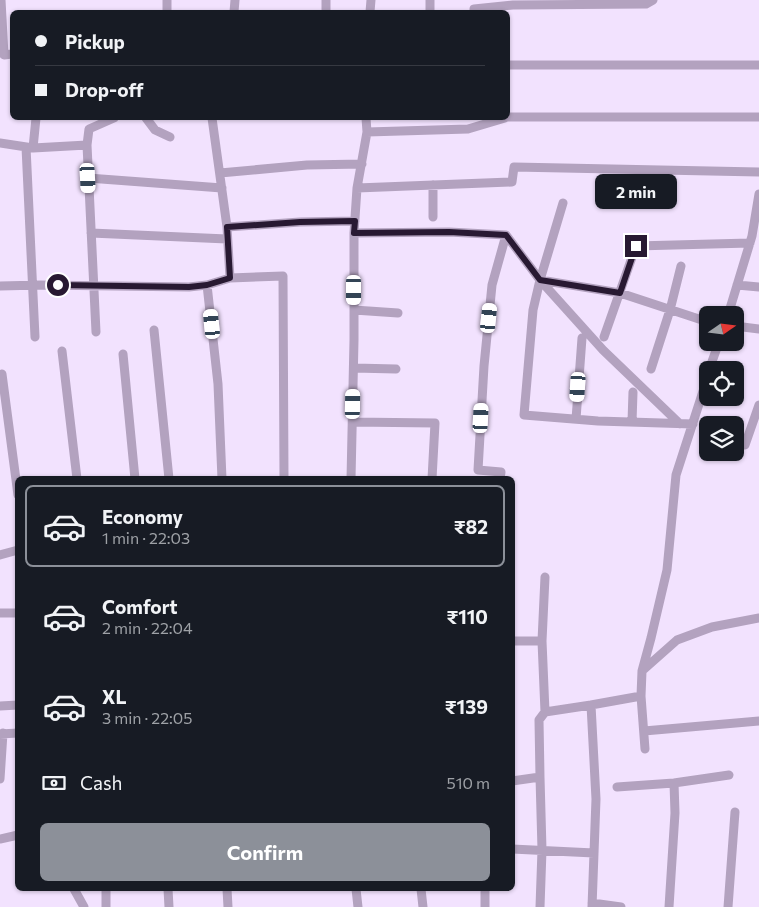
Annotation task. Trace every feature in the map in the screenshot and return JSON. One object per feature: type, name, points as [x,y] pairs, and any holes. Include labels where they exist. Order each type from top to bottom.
[{"type":"street","points":[[1,0],[4,54],[10,54]]},
{"type":"street","points":[[474,7],[646,4],[653,0]]},
{"type":"street","points":[[510,65],[759,65]]},
{"type":"street","points":[[510,117],[759,117]]},
{"type":"street","points":[[35,337],[32,285],[30,148],[36,120]]},
{"type":"street","points":[[96,332],[87,146],[90,129],[110,120]]},
{"type":"street","points":[[147,120],[154,130],[170,138]]},
{"type":"street","points":[[212,120],[227,227],[230,278]]},
{"type":"street","points":[[351,476],[354,368],[354,233],[357,188],[367,132],[366,120]]},
{"type":"street","points":[[367,132],[468,129],[496,120]]},
{"type":"street","points":[[0,143],[30,148],[87,146]]},
{"type":"street","points":[[220,173],[307,165],[362,164]]},
{"type":"street","points":[[357,188],[512,182],[514,167],[759,172]]},
{"type":"street","points":[[88,178],[222,188]]},
{"type":"street","points":[[433,186],[433,217]]},
{"type":"street","points":[[731,306],[756,224],[759,194]]},
{"type":"street","points":[[564,203],[540,280],[534,310],[524,416],[693,424]]},
{"type":"street","points":[[227,227],[300,222],[355,221]]},
{"type":"street","points":[[354,233],[449,232],[506,235],[540,280],[602,350],[680,424]]},
{"type":"street","points":[[91,233],[227,239]]},
{"type":"street","points":[[500,476],[501,472],[478,470],[484,366],[492,285],[506,235]]},
{"type":"street","points":[[604,337],[636,246],[750,243]]},
{"type":"street","points":[[651,369],[670,310],[681,266]]},
{"type":"street","points":[[0,286],[189,287],[207,285],[230,278],[283,276],[284,476]]},
{"type":"street","points":[[540,280],[620,293],[699,319]]},
{"type":"street","points":[[207,285],[218,384],[222,476]]},
{"type":"street","points":[[737,285],[759,287]]},
{"type":"street","points":[[354,310],[398,313]]},
{"type":"street","points":[[744,327],[759,329]]},
{"type":"street","points":[[154,330],[169,476]]},
{"type":"street","points":[[576,419],[582,338]]},
{"type":"street","points":[[62,351],[77,476]]},
{"type":"street","points":[[123,354],[135,476]]},
{"type":"street","points":[[354,368],[396,369]]},
{"type":"street","points":[[2,374],[3,411],[15,478]]},
{"type":"street","points":[[632,422],[633,392]]},
{"type":"street","points":[[645,749],[641,696],[642,671],[667,570],[676,475],[699,405]]},
{"type":"street","points":[[746,445],[759,405]]},
{"type":"street","points":[[353,422],[435,422],[432,476]]},
{"type":"street","points":[[0,556],[15,551]]},
{"type":"street","points":[[540,907],[542,850],[539,720],[545,712],[542,641],[545,577]]},
{"type":"street","points":[[0,613],[15,613]]},
{"type":"street","points":[[642,671],[676,640],[712,627],[759,618]]},
{"type":"street","points":[[515,641],[542,641]]},
{"type":"street","points":[[545,712],[641,696]]},
{"type":"street","points":[[0,706],[15,704]]},
{"type":"street","points":[[591,705],[596,799],[592,905],[621,907]]},
{"type":"street","points":[[644,731],[759,721]]},
{"type":"street","points":[[0,779],[2,734],[15,733]]},
{"type":"street","points":[[617,787],[674,783],[729,775]]},
{"type":"street","points":[[515,781],[540,777]]},
{"type":"street","points":[[669,907],[675,813],[674,783]]},
{"type":"street","points":[[728,907],[735,812]]},
{"type":"street","points":[[0,839],[15,836]]},
{"type":"street","points":[[515,849],[594,853]]},
{"type":"street","points":[[75,891],[84,907]]},
{"type":"street","points":[[106,891],[106,907]]},
{"type":"street","points":[[168,891],[169,907]]},
{"type":"street","points":[[227,891],[228,907]]},
{"type":"street","points":[[356,891],[358,907]]},
{"type":"street","points":[[421,891],[423,907]]},
{"type":"street","points":[[485,891],[485,907]]},
{"type":"route","points":[[58,285],[189,287],[207,285],[230,278],[227,227],[300,222],[355,221],[354,233],[449,232],[506,235],[540,280],[620,293],[636,246]]}]
